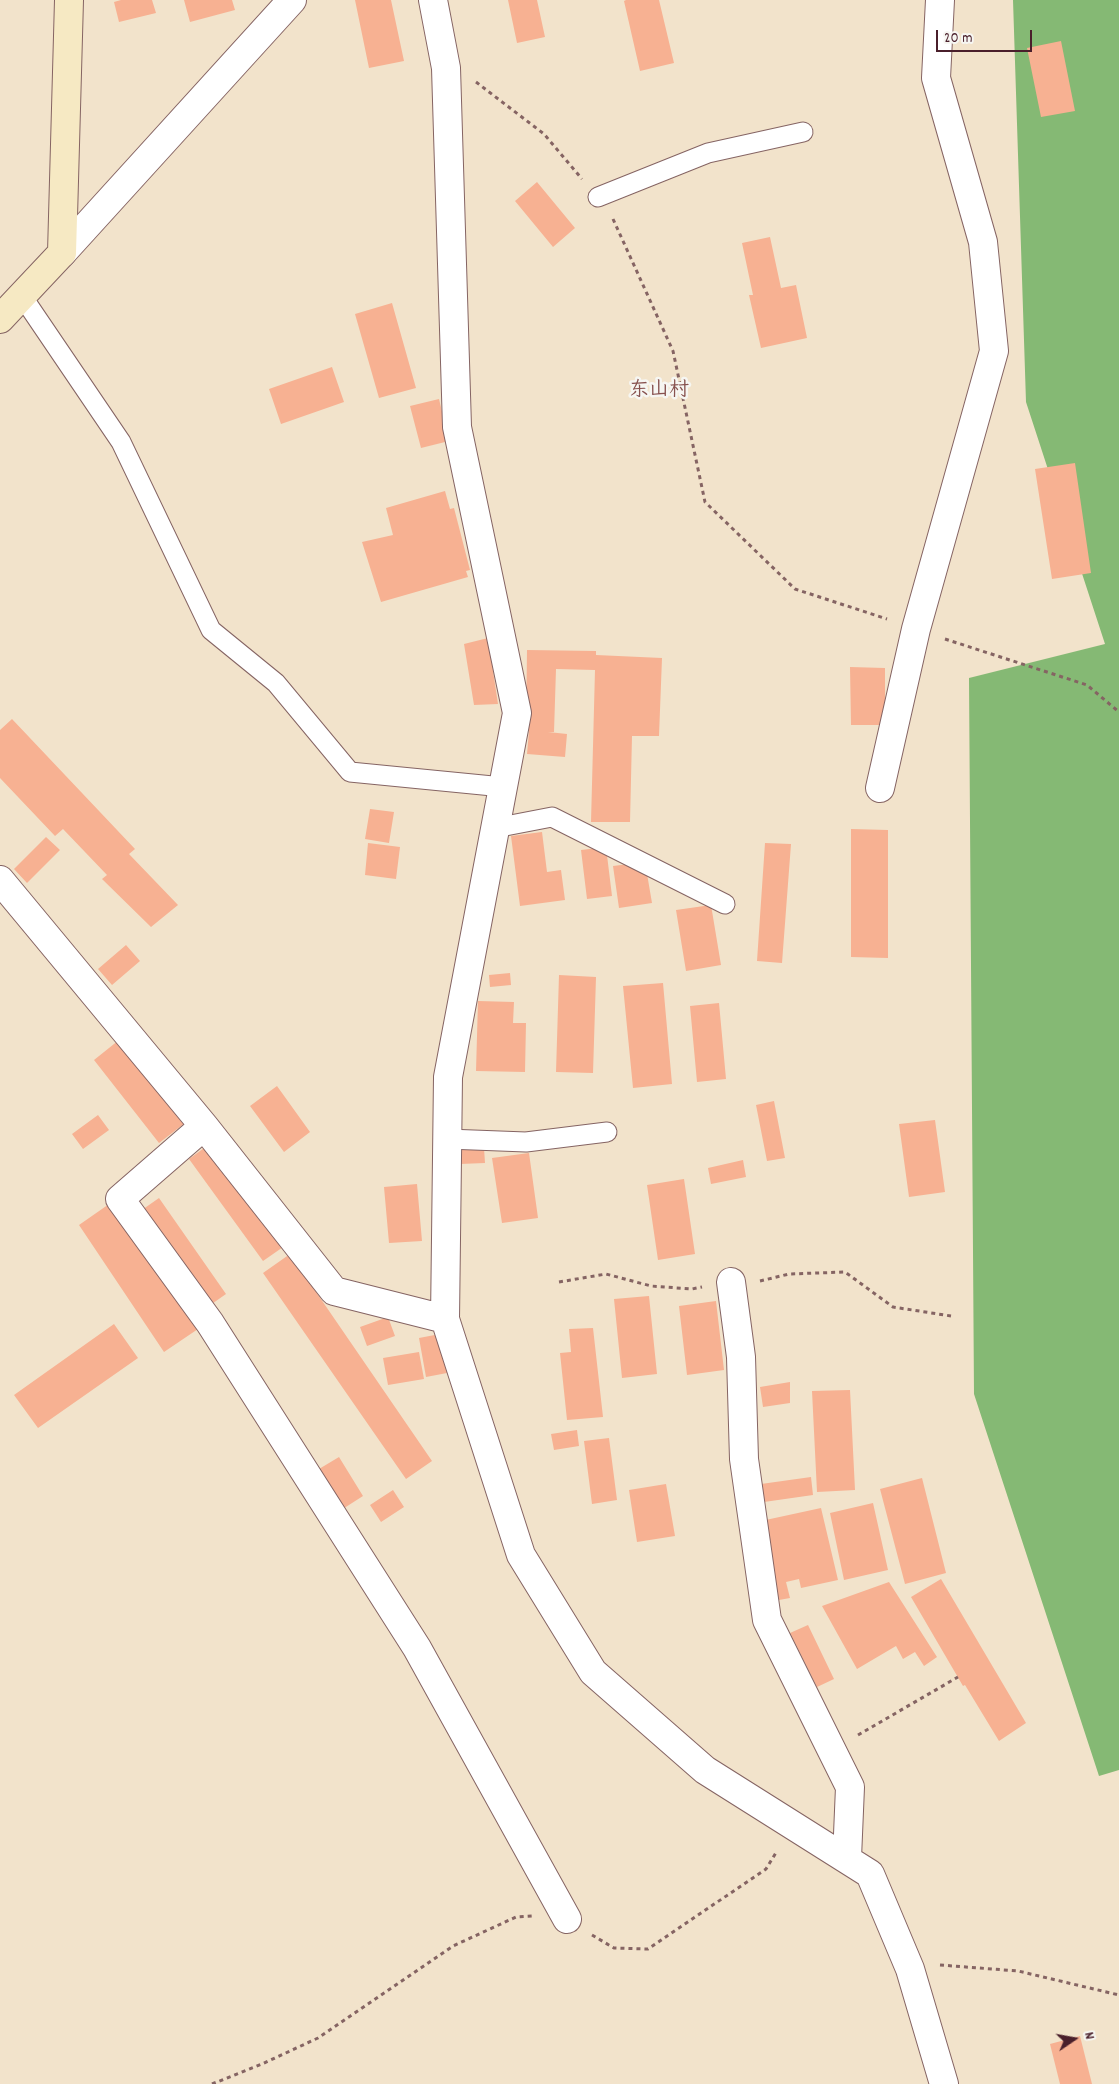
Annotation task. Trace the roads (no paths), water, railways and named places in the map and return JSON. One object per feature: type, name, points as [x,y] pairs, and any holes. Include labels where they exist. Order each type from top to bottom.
[{"type":"street","points":[[62,254],[69,0]]},
{"type":"street","points":[[0,319],[62,254],[292,0]]},
{"type":"street","points":[[433,0],[444,57],[456,427],[517,713],[448,1077],[445,1319],[521,1555],[593,1672],[705,1770],[848,1858],[870,1874],[907,1962],[944,2084]]},
{"type":"street","points":[[880,788],[916,629],[994,352],[983,242],[936,78],[940,0]]},
{"type":"street","points":[[0,880],[204,1126],[334,1291],[445,1319]]},
{"type":"street","points":[[204,1126],[120,1199],[210,1323],[417,1648],[568,1919]]},
{"type":"street","points":[[731,1282],[742,1357],[744,1459],[767,1620],[850,1787],[848,1858]]},
{"type":"lane","points":[[598,197],[708,153],[803,132]]},
{"type":"lane","points":[[22,296],[121,442],[211,630],[276,683],[350,772],[503,787]]},
{"type":"lane","points":[[495,828],[552,817],[725,904]]},
{"type":"lane","points":[[447,1139],[526,1142],[607,1132]]},
{"type":"district","name":"东山村","points":[[659,392]]}]
